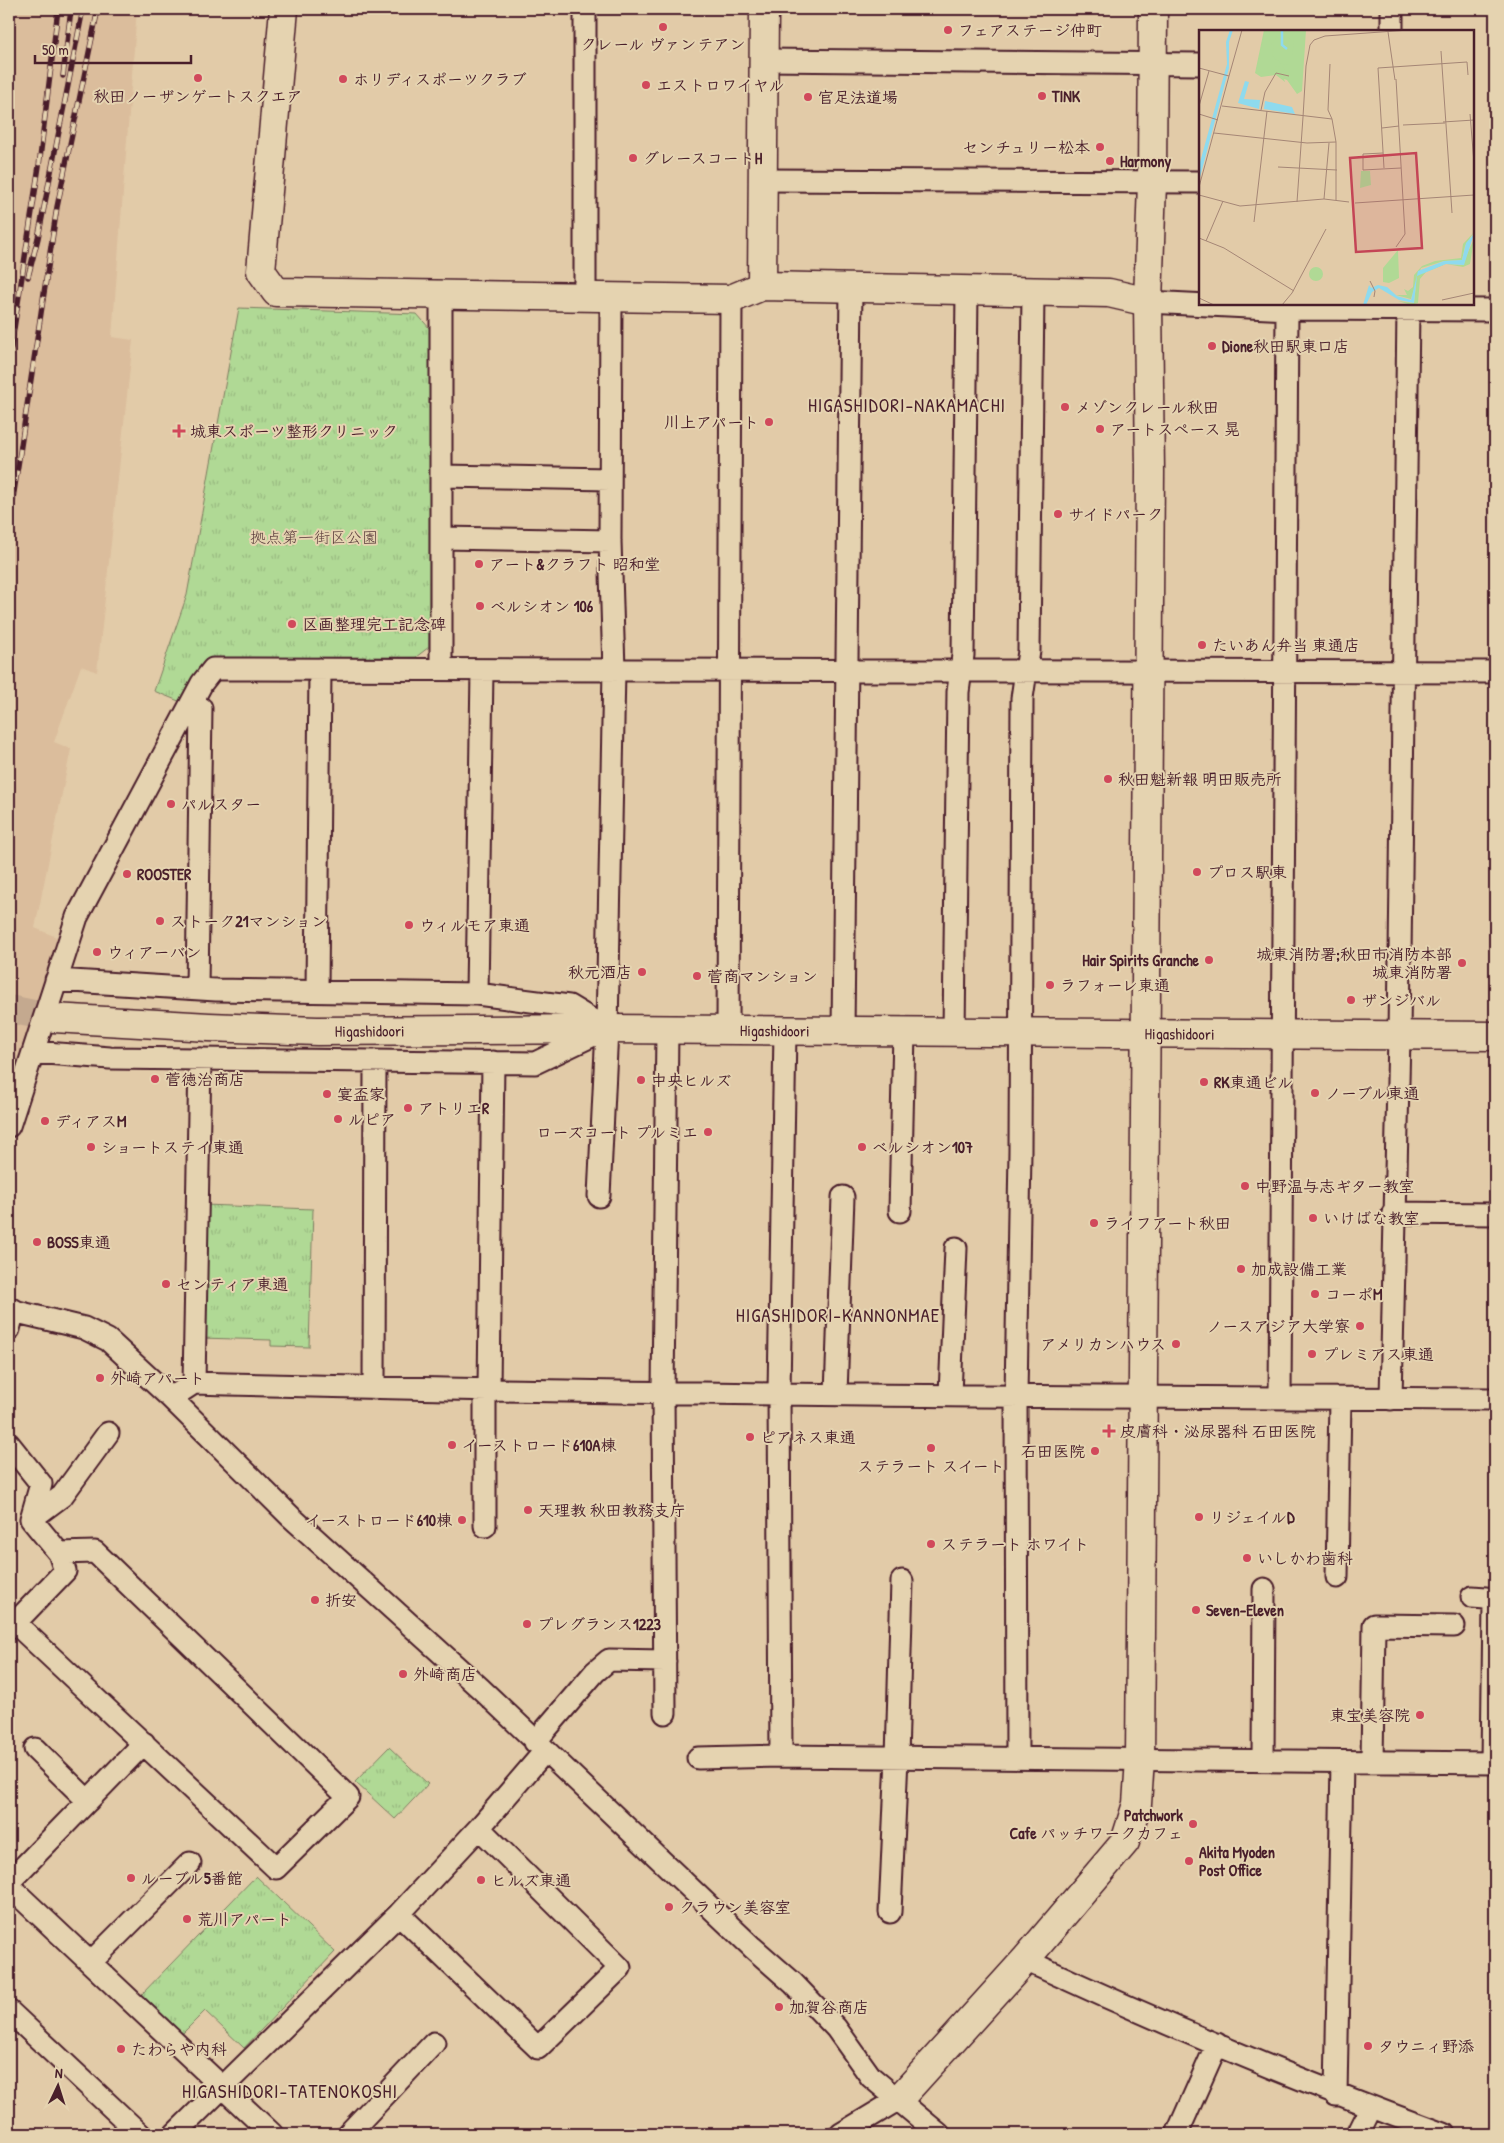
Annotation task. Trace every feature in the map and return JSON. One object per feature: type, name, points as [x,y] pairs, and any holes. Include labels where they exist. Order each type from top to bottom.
[{"type":"street","points":[[284,9],[262,271],[276,292],[731,299],[762,286],[1109,293],[1148,302],[1199,304]]},
{"type":"street","points":[[585,9],[585,297]]},
{"type":"street","points":[[762,286],[764,9]]},
{"type":"street","points":[[841,2134],[899,2099],[1025,1960],[1125,1842],[1137,1804],[1140,1759],[1144,1398],[1144,1033],[1150,472],[1148,302],[1152,182],[1153,9]]},
{"type":"street","points":[[1392,9],[1392,30]]},
{"type":"street","points":[[764,60],[1199,64]]},
{"type":"street","points":[[764,180],[1199,182]]},
{"type":"street","points":[[843,1031],[851,288]]},
{"type":"street","points":[[954,1033],[958,692],[963,655],[967,291]]},
{"type":"street","points":[[1017,1757],[1016,1396],[1020,1150],[1019,1034],[1022,698],[1029,651],[1033,292]]},
{"type":"street","points":[[441,296],[441,670]]},
{"type":"street","points":[[600,1196],[607,1029],[614,670],[610,541],[612,298]]},
{"type":"street","points":[[728,1031],[731,671],[731,299]]},
{"type":"street","points":[[1218,305],[1287,308],[1495,310]]},
{"type":"street","points":[[1280,1398],[1283,672],[1287,308]]},
{"type":"street","points":[[1391,1399],[1399,1036],[1402,671],[1398,308]]},
{"type":"street","points":[[440,476],[610,478]]},
{"type":"street","points":[[440,538],[610,541]]},
{"type":"street","points":[[9,1126],[77,917],[191,704],[213,669],[1495,672]]},
{"type":"street","points":[[317,991],[320,669]]},
{"type":"street","points":[[477,994],[482,670]]},
{"type":"street","points":[[191,704],[201,708],[197,988]]},
{"type":"street","points":[[56,980],[197,988],[477,994],[569,1006],[607,1029]]},
{"type":"street","name":"Higashidoori","points":[[54,1018],[317,1031],[607,1029],[1019,1034],[1144,1033],[1495,1036]]},
{"type":"street","points":[[33,1052],[110,1058],[534,1063],[607,1029]]},
{"type":"street","points":[[665,1713],[663,1390],[667,1030]]},
{"type":"street","points":[[781,1756],[779,1392],[785,1031]]},
{"type":"street","points":[[900,1211],[904,1032]]},
{"type":"street","points":[[194,1383],[200,1059]]},
{"type":"street","points":[[374,1388],[375,1060]]},
{"type":"street","points":[[485,1526],[493,1062]]},
{"type":"street","points":[[836,1394],[843,1196]]},
{"type":"street","points":[[1394,1213],[1495,1214]]},
{"type":"street","points":[[950,1395],[956,1248]]},
{"type":"street","points":[[10,1316],[84,1328],[108,1340],[171,1398],[291,1517],[481,1689],[752,1947],[793,1983],[836,2028],[871,2077],[939,2134]]},
{"type":"street","points":[[171,1398],[194,1383],[374,1388],[663,1390],[1144,1398],[1495,1398]]},
{"type":"street","points":[[1337,1577],[1340,1399]]},
{"type":"street","points":[[31,1518],[62,1496],[108,1433]]},
{"type":"street","points":[[9,1444],[41,1484],[31,1518]]},
{"type":"street","points":[[31,1518],[58,1553],[65,1571],[16,1623],[276,1868],[348,1797],[95,1552],[58,1553]]},
{"type":"street","points":[[890,1912],[898,1758],[902,1581]]},
{"type":"street","points":[[1263,1760],[1264,1589]]},
{"type":"street","points":[[698,1758],[781,1756],[898,1758],[1017,1757],[1342,1762],[1494,1762],[1494,1603],[1486,1598],[1472,1597]]},
{"type":"street","points":[[1372,1762],[1374,1625],[1454,1626]]},
{"type":"street","points":[[175,2134],[399,1914],[479,1828],[595,1672],[609,1660],[665,1661]]},
{"type":"street","points":[[144,1743],[9,1884],[223,2086],[267,2133]]},
{"type":"street","points":[[35,1749],[88,1801]]},
{"type":"street","points":[[1336,2095],[1342,1762]]},
{"type":"street","points":[[399,1914],[538,2048],[620,1968],[479,1828]]},
{"type":"street","points":[[91,1962],[190,1863]]},
{"type":"street","points":[[1025,1960],[1128,2008],[1336,2095],[1442,2134]]},
{"type":"street","points":[[9,2011],[140,2134]]},
{"type":"street","points":[[348,2134],[434,2043]]},
{"type":"street","points":[[1177,2134],[1217,2044]]},
{"type":"street","points":[[1358,2134],[1372,2108]]},
{"type":"shaded area","points":[[9,9],[137,9],[112,337],[133,340],[97,672],[81,666],[54,742],[71,749],[35,928],[61,939],[9,1109]]},
{"type":"green space","name":"拠点第一街区公園","points":[[239,308],[417,314],[430,329],[429,647],[416,657],[212,658],[202,671],[186,704],[154,691],[187,595]]},
{"type":"green space","points":[[204,1205],[313,1209],[309,1347],[271,1346],[271,1340],[200,1338]]},
{"type":"green space","points":[[389,1747],[428,1784],[395,1819],[355,1782]]},
{"type":"green space","points":[[256,1876],[335,1952],[244,2048],[205,2011],[181,2035],[140,1996]]},
{"type":"tunnel","points":[[9,1009],[54,1018]]},
{"type":"railway","points":[[9,361],[39,166],[58,9]]},
{"type":"railway","points":[[63,76],[71,9]]},
{"type":"railway","points":[[28,277],[38,238],[83,9]]},
{"type":"railway","points":[[9,525],[57,207],[98,9]]},
{"type":"place","name":"クレール ヴァンテアン","points":[[663,27]]},
{"type":"place","name":"フェアステージ仲町","points":[[948,30]]},
{"type":"place","name":"秋田ノーザンゲートスクエア","points":[[198,78]]},
{"type":"place","name":"ホリディスポーツクラブ","points":[[343,79]]},
{"type":"place","name":"エストロワイヤル","points":[[646,85]]},
{"type":"place","name":"TINK","points":[[1042,96]]},
{"type":"place","name":"官足法道場","points":[[808,97]]},
{"type":"place","name":"センチュリー松本","points":[[1100,147]]},
{"type":"place","name":"グレースコートH","points":[[633,158]]},
{"type":"place","name":"Harmony","points":[[1110,161]]},
{"type":"place","name":"Dione秋田駅東口店","points":[[1212,346]]},
{"type":"place","name":"メゾンクレール秋田","points":[[1065,407]]},
{"type":"place","name":"川上アパート","points":[[769,422]]},
{"type":"place","name":"アートスペース 晃","points":[[1100,429]]},
{"type":"place","name":"城東スポーツ整形クリニック","points":[[179,431]]},
{"type":"place","name":"サイドパーク","points":[[1058,514]]},
{"type":"place","name":"アート&クラフト 昭和堂","points":[[479,564]]},
{"type":"place","name":"ベルシオン 106","points":[[480,606]]},
{"type":"place","name":"区画整理完工記念碑","points":[[292,624]]},
{"type":"place","name":"たいあん弁当 東通店","points":[[1202,645]]},
{"type":"place","name":"秋田魁新報 明田販売所","points":[[1108,779]]},
{"type":"place","name":"パルスター","points":[[171,804]]},
{"type":"place","name":"プロス駅東","points":[[1197,872]]},
{"type":"place","name":"ROOSTER","points":[[127,874]]},
{"type":"place","name":"ストーク21マンション","points":[[160,921]]},
{"type":"place","name":"ウィルモア東通","points":[[409,925]]},
{"type":"place","name":"ウィアーバン","points":[[97,952]]},
{"type":"place","name":"Hair Spirits Granche","points":[[1209,960]]},
{"type":"place","name":"城東消防署;秋田市消防本部 城東消防署","points":[[1462,963]]},
{"type":"place","name":"秋元酒店","points":[[642,972]]},
{"type":"place","name":"菅商マンション","points":[[697,976]]},
{"type":"place","name":"ラフォーレ東通","points":[[1050,985]]},
{"type":"place","name":"ザンジバル","points":[[1351,1000]]},
{"type":"place","name":"菅徳治商店","points":[[155,1079]]},
{"type":"place","name":"中央ヒルズ","points":[[641,1080]]},
{"type":"place","name":"RK東通ビル","points":[[1204,1082]]},
{"type":"place","name":"ノーブル東通","points":[[1315,1093]]},
{"type":"place","name":"宴盃家","points":[[327,1094]]},
{"type":"place","name":"アトリエR","points":[[408,1108]]},
{"type":"place","name":"ルピア","points":[[338,1119]]},
{"type":"place","name":"ディアスM","points":[[45,1121]]},
{"type":"place","name":"ローズコート プルミエ","points":[[708,1132]]},
{"type":"place","name":"ショートステイ東通","points":[[91,1147]]},
{"type":"place","name":"ベルシオン107","points":[[862,1147]]},
{"type":"place","name":"中野温与志ギター教室","points":[[1245,1186]]},
{"type":"place","name":"いけばな教室","points":[[1313,1218]]},
{"type":"place","name":"ライフアート秋田","points":[[1094,1223]]},
{"type":"place","name":"BOSS東通","points":[[37,1242]]},
{"type":"place","name":"加成設備工業","points":[[1241,1269]]},
{"type":"place","name":"センティア東通","points":[[166,1284]]},
{"type":"place","name":"コーポM","points":[[1315,1294]]},
{"type":"place","name":"ノースアジア大学寮","points":[[1360,1326]]},
{"type":"place","name":"アメリカンハウス","points":[[1176,1344]]},
{"type":"place","name":"プレミアス東通","points":[[1312,1354]]},
{"type":"place","name":"外崎アパート","points":[[100,1378]]},
{"type":"place","name":"皮膚科・泌尿器科 石田医院","points":[[1109,1431]]},
{"type":"place","name":"ピアネス東通","points":[[750,1437]]},
{"type":"place","name":"イーストロード610A棟","points":[[452,1445]]},
{"type":"place","name":"ステラート スイート","points":[[931,1448]]},
{"type":"place","name":"石田医院","points":[[1095,1451]]},
{"type":"place","name":"天理教 秋田教務支庁","points":[[528,1510]]},
{"type":"place","name":"リジェイルD","points":[[1199,1517]]},
{"type":"place","name":"イーストロード610棟","points":[[462,1520]]},
{"type":"place","name":"ステラート ホワイト","points":[[931,1544]]},
{"type":"place","name":"いしかわ歯科","points":[[1247,1558]]},
{"type":"place","name":"折安","points":[[315,1600]]},
{"type":"place","name":"Seven-Eleven","points":[[1196,1610]]},
{"type":"place","name":"プレグランス1223","points":[[527,1624]]},
{"type":"place","name":"外崎商店","points":[[403,1674]]},
{"type":"place","name":"東宝美容院","points":[[1420,1715]]},
{"type":"place","name":"Patchwork Cafe パッチワークカフェ","points":[[1193,1824]]},
{"type":"place","name":"Akita Myoden Post Office","points":[[1189,1861]]},
{"type":"place","name":"ルーブル5番館","points":[[131,1878]]},
{"type":"place","name":"ヒルズ東通","points":[[481,1880]]},
{"type":"place","name":"クラウン美容室","points":[[669,1907]]},
{"type":"place","name":"荒川アパート","points":[[187,1919]]},
{"type":"place","name":"加賀谷商店","points":[[779,2007]]},
{"type":"place","name":"タウニィ野添","points":[[1368,2046]]},
{"type":"place","name":"たわらや内科","points":[[121,2049]]},
{"type":"district","name":"HIGASHIDORI-NAKAMACHI","points":[[907,405]]},
{"type":"district","name":"HIGASHIDORI-KANNONMAE","points":[[838,1315]]},
{"type":"district","name":"HIGASHIDORI-TATENOKOSHI","points":[[290,2091]]}]
